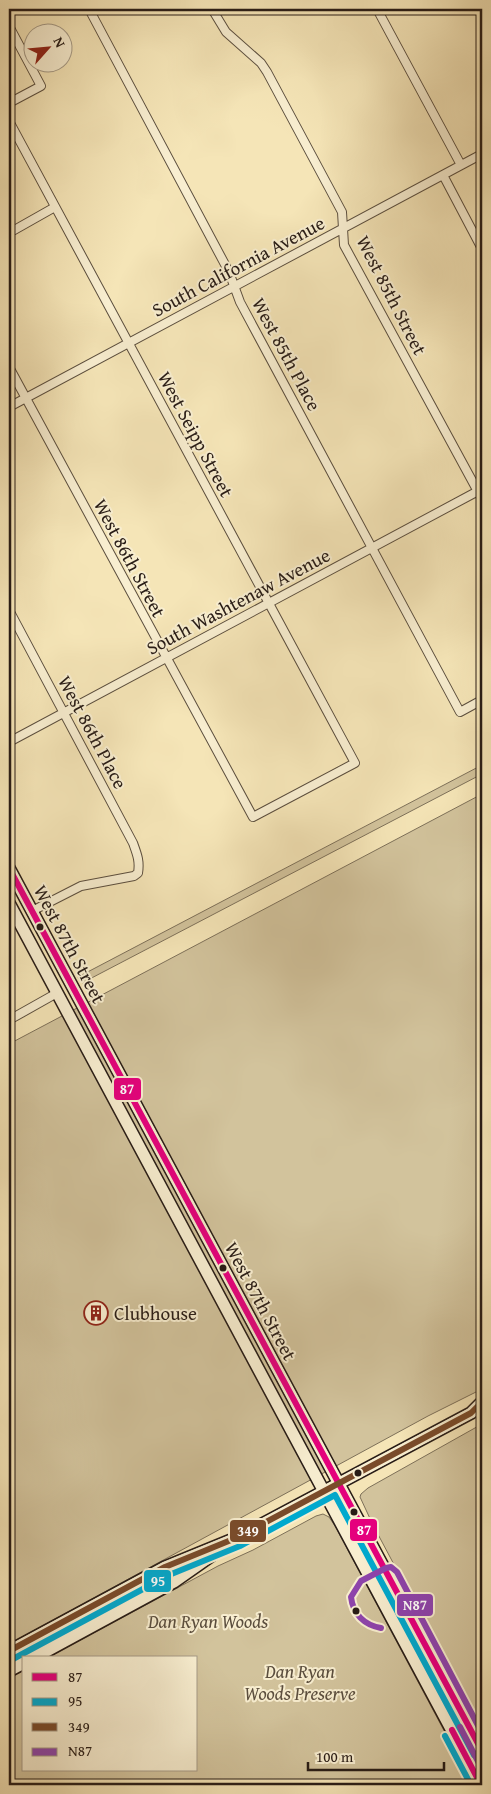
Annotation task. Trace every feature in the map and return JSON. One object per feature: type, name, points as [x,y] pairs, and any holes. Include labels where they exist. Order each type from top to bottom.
[{"type":"main road","name":"West 87th Street","points":[[9,868],[482,1751]]},
{"type":"main road","name":"West 87th Street","points":[[9,903],[482,1785]]},
{"type":"main road","points":[[470,1413],[482,1402]]},
{"type":"main road","points":[[9,1650],[165,1567],[236,1538],[470,1413],[482,1410]]},
{"type":"main road","points":[[38,1656],[174,1582],[236,1538]]},
{"type":"main road","points":[[9,1671],[22,1664]]},
{"type":"street","name":"West 85th Place","points":[[89,9],[229,272],[240,302],[460,712],[482,700]]},
{"type":"street","name":"West 85th Street","points":[[212,9],[226,32],[261,63],[267,72],[342,212],[344,245],[480,490],[482,499]]},
{"type":"street","points":[[377,9],[461,165]]},
{"type":"street","points":[[9,26],[41,86],[9,103]]},
{"type":"street","name":"West Seipp Street","points":[[9,121],[355,763],[253,817]]},
{"type":"street","name":"South California Avenue","points":[[9,407],[482,154]]},
{"type":"street","points":[[443,175],[482,249]]},
{"type":"street","points":[[9,233],[55,208]]},
{"type":"street","name":"West 86th Street","points":[[9,367],[253,817]]},
{"type":"street","name":"South Washtenaw Avenue","points":[[9,742],[480,490]]},
{"type":"street","name":"West 86th Place","points":[[9,610],[138,855],[138,872],[130,878],[81,886],[32,911]]},
{"type":"street","points":[[9,1020],[57,993]]},
{"type":"green space","points":[[482,765],[482,774],[82,983],[78,977]]},
{"type":"green space","points":[[482,794],[482,1389],[428,1416],[9,1644],[9,1044]]},
{"type":"green space","points":[[482,1424],[482,1730],[360,1497],[368,1488]]},
{"type":"green space","name":"Dan Ryan Woods Preserve","points":[[323,1514],[329,1517],[335,1526],[473,1785],[9,1785],[9,1678],[22,1671],[22,1772],[198,1772],[198,1656],[51,1656],[218,1566],[253,1550]]},
{"type":"green space","points":[[452,1708],[482,1762],[482,1771],[450,1710]]},
{"type":"transit line","name":"87","points":[[9,868],[482,1751]]},
{"type":"transit line","name":"349","points":[[9,1651],[165,1567],[236,1538],[471,1413],[482,1402]]},
{"type":"transit line","name":"95","points":[[13,1659],[169,1575],[240,1546],[335,1495],[474,1755]]},
{"type":"transit line","name":"N87","points":[[381,1628],[375,1627],[360,1618],[354,1609],[351,1597],[361,1581],[391,1567],[397,1572],[482,1733]]},
{"type":"transit line","name":"N87","points":[[460,1727],[482,1769]]},
{"type":"transit line","name":"87","points":[[452,1730],[481,1785]]},
{"type":"transit line","name":"95","points":[[445,1736],[471,1785]]},
{"type":"place","name":"Clubhouse","points":[[96,1313]]},
{"type":"park label","name":"Dan Ryan Woods","points":[[208,1621]]}]
